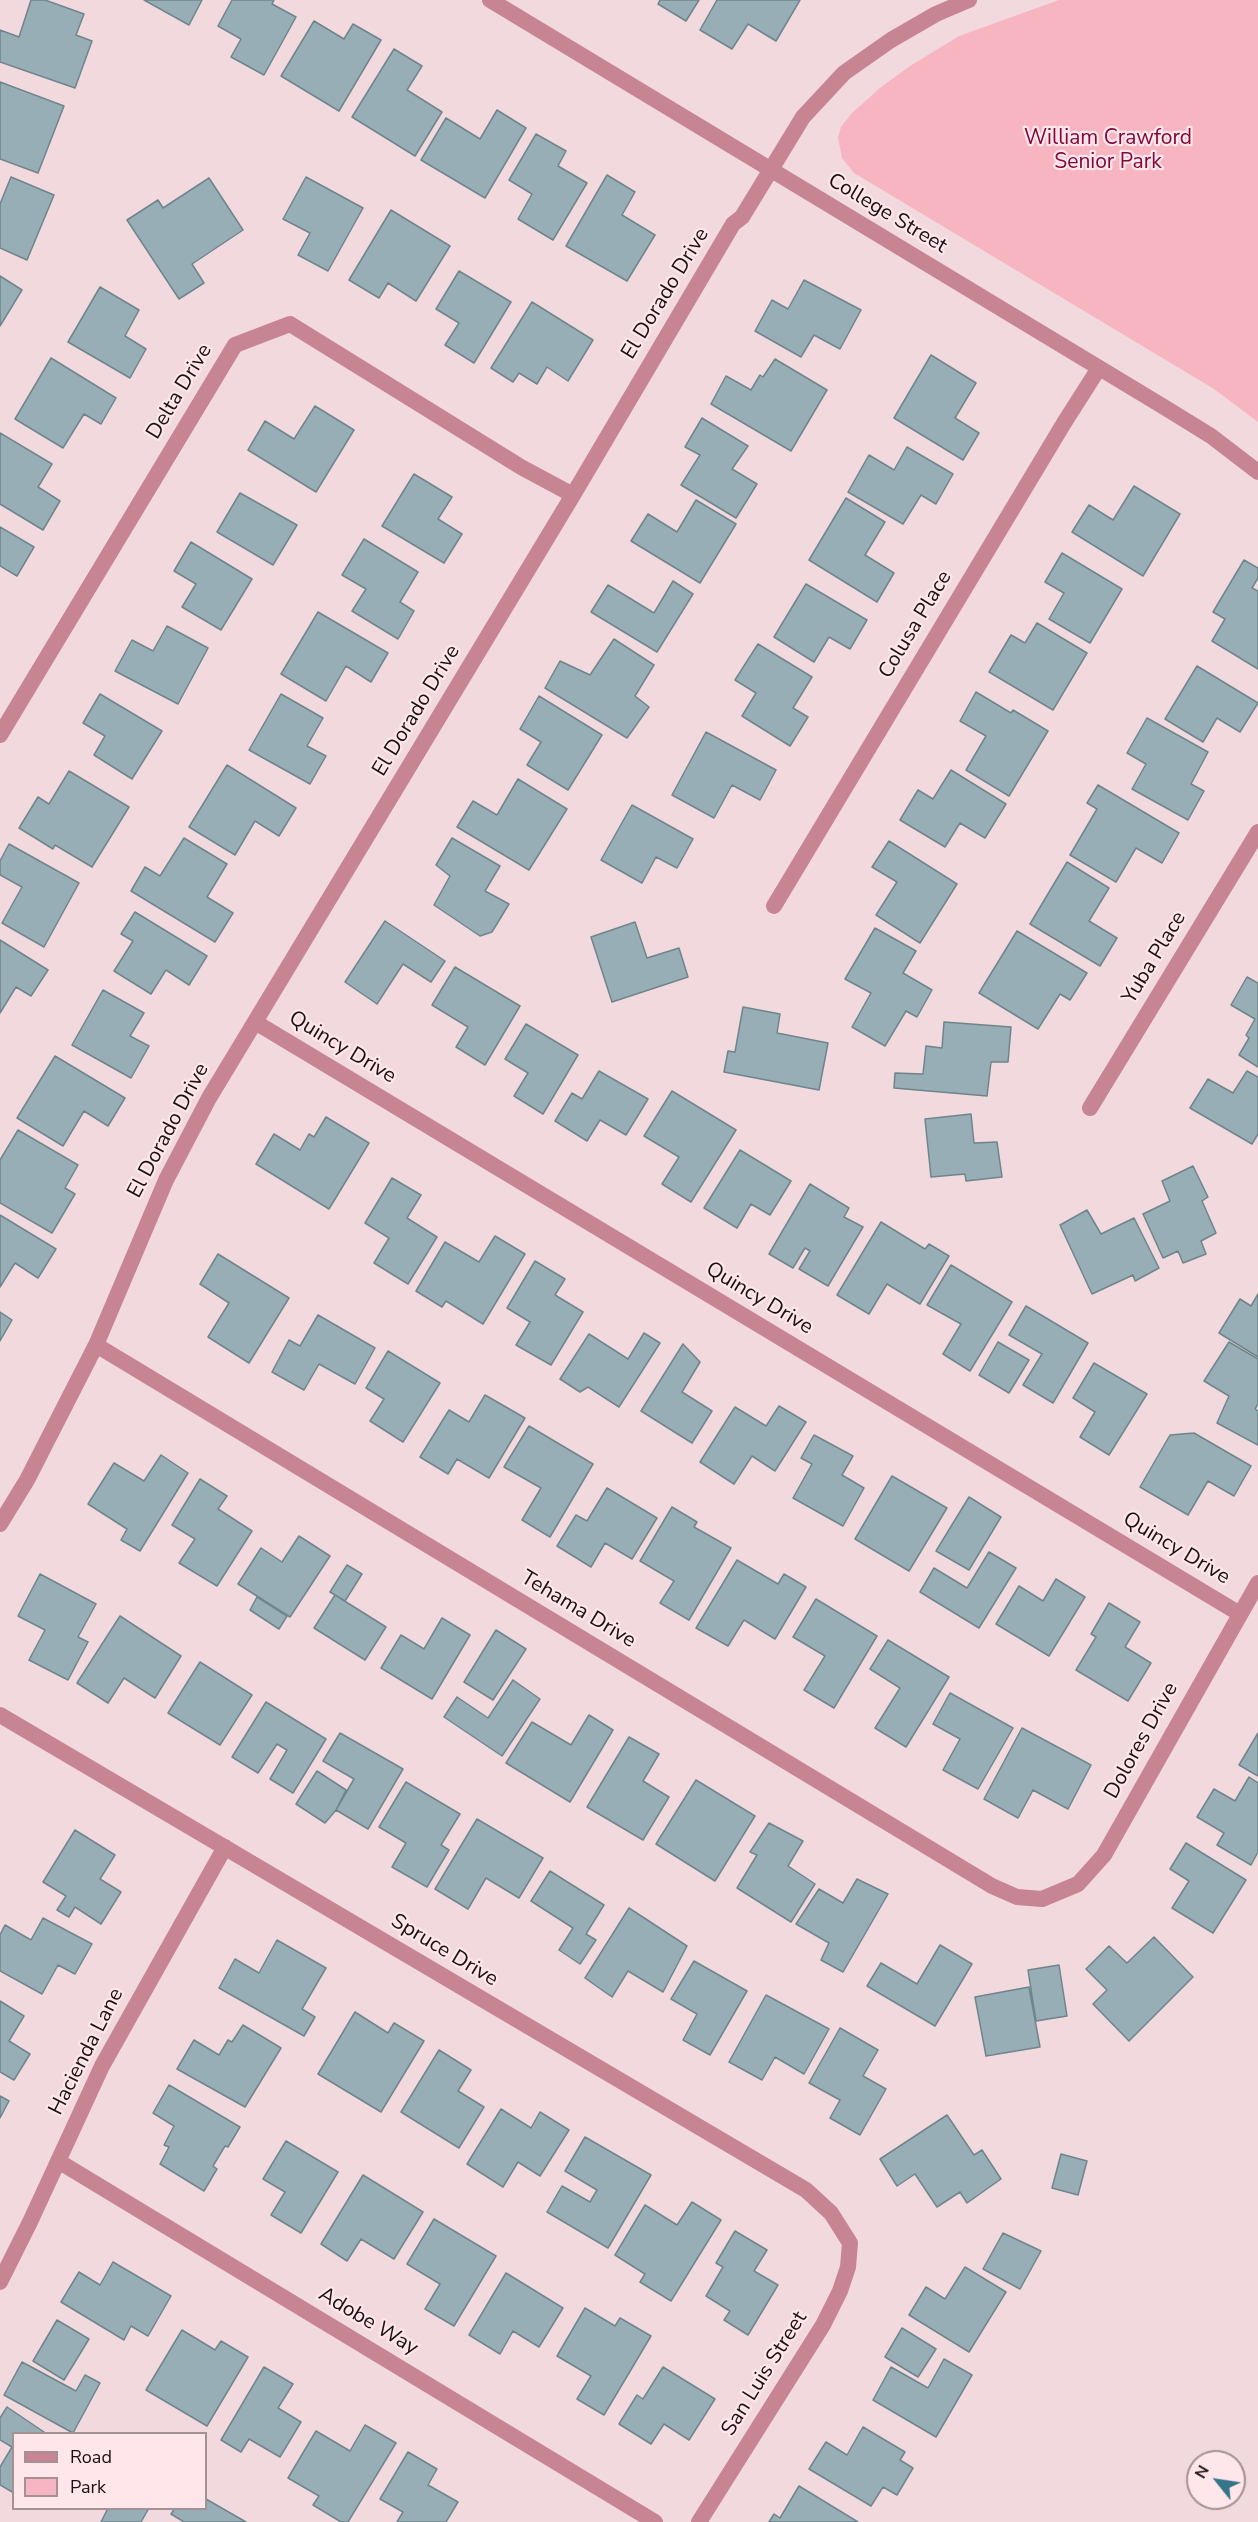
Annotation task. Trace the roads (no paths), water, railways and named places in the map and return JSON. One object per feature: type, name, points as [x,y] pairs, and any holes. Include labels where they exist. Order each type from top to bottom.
[{"type":"street","name":"College Street","points":[[490,0],[1211,436],[1258,472]]},
{"type":"street","name":"El Dorado Drive","points":[[0,1524],[27,1480],[96,1345],[166,1180],[209,1098],[573,495],[733,224],[742,217],[803,117],[844,73],[891,40],[936,14],[969,0]]},
{"type":"street","name":"Delta Drive","points":[[0,735],[235,345],[290,324],[521,467],[573,495]]},
{"type":"street","name":"Colusa Place","points":[[774,906],[1099,368]]},
{"type":"street","name":"Yuba Place","points":[[1090,1108],[1258,832]]},
{"type":"street","name":"Quincy Drive","points":[[255,1022],[1240,1614]]},
{"type":"street","name":"Tehama Drive","points":[[96,1345],[992,1886],[1017,1897],[1042,1899]]},
{"type":"street","name":"Dolores Drive","points":[[1042,1899],[1077,1884],[1104,1855],[1258,1583]]},
{"type":"street","name":"Spruce Drive","points":[[0,1715],[806,2190],[831,2212],[850,2243]]},
{"type":"street","name":"Hacienda Lane","points":[[0,2282],[102,2066],[225,1847]]},
{"type":"street","name":"Adobe Way","points":[[58,2161],[655,2522]]},
{"type":"street","name":"San Luis Street","points":[[699,2522],[823,2325],[840,2291],[848,2267],[850,2243]]},
{"type":"park label","name":"William Crawford Senior Park","points":[[1108,151]]}]
